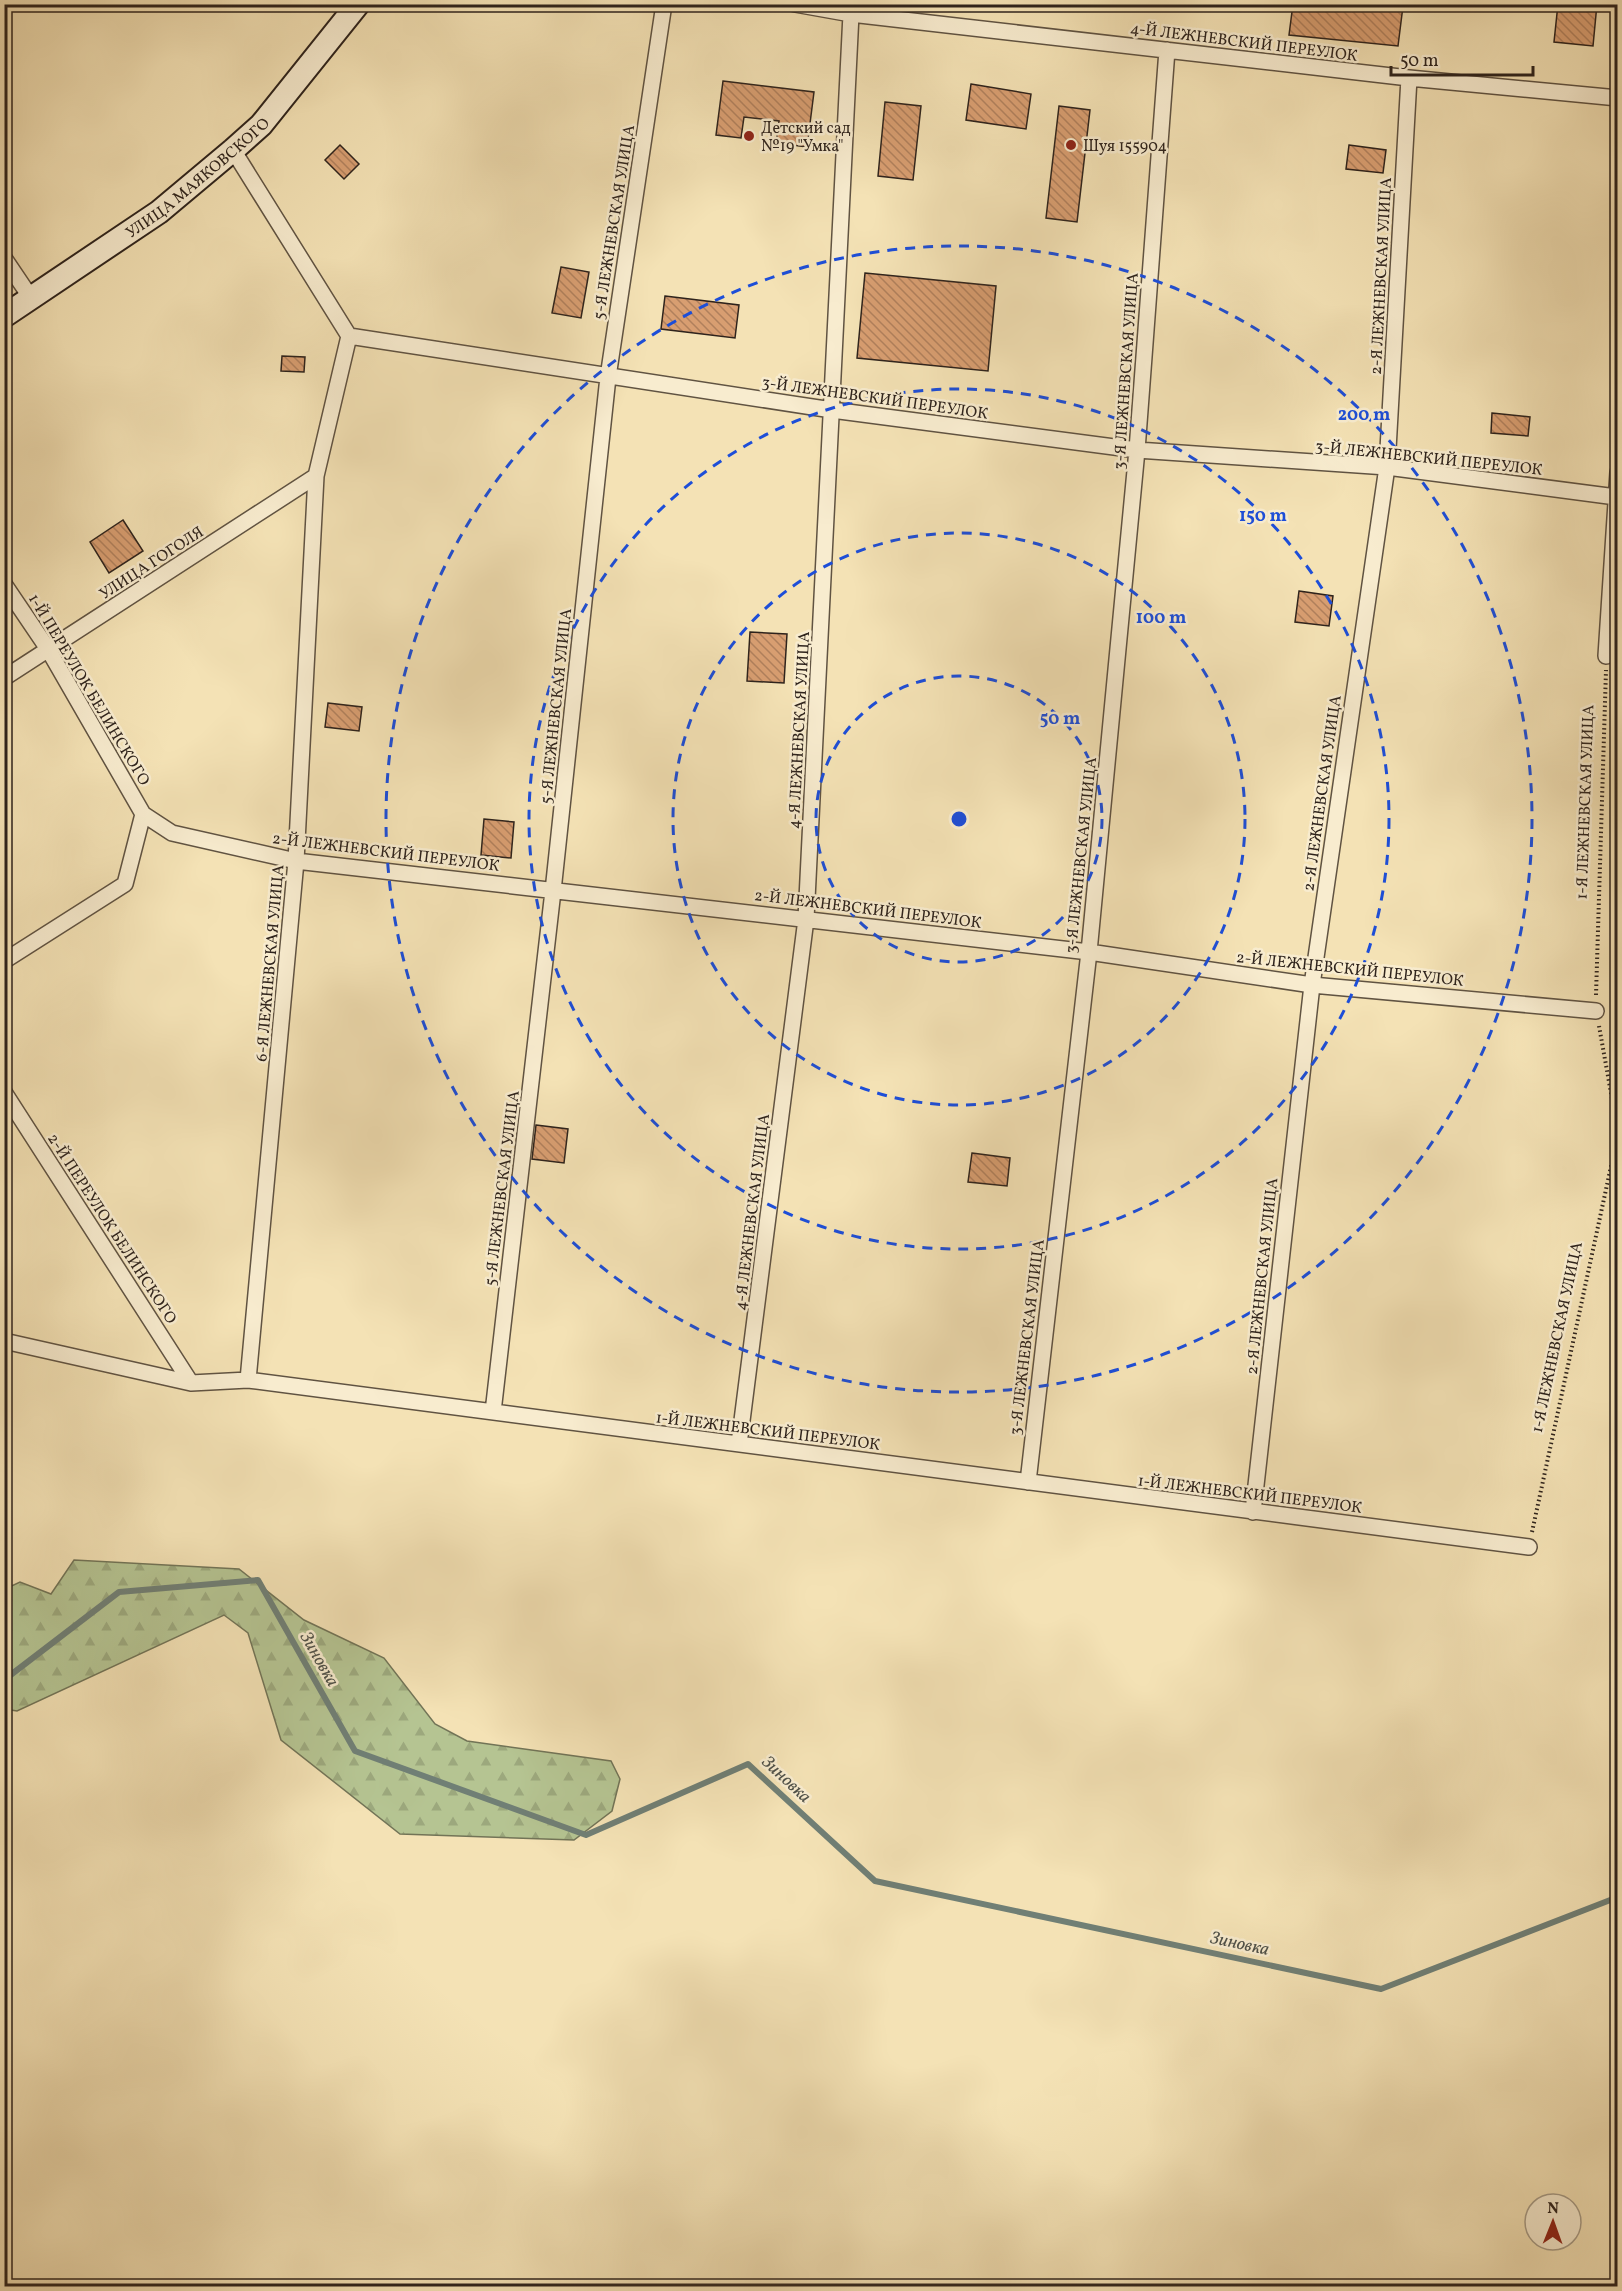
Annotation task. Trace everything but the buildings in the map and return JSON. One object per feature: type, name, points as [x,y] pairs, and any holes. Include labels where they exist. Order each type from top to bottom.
[{"type":"main road","name":"УЛИЦА МАЯКОВСКОГО","points":[[4,316],[159,212],[233,150],[261,125],[358,4]]},
{"type":"street","name":"5-Я ЛЕЖНЕВСКАЯ УЛИЦА","points":[[493,1412],[553,891],[608,377],[664,4]]},
{"type":"street","name":"4-Й ЛЕЖНЕВСКИЙ ПЕРЕУЛОК","points":[[795,4],[851,14],[1409,78],[1617,98]]},
{"type":"street","name":"4-Я ЛЕЖНЕВСКАЯ УЛИЦА","points":[[739,1444],[806,919],[851,14]]},
{"type":"street","name":"3-Я ЛЕЖНЕВСКАЯ УЛИЦА","points":[[1028,1482],[1089,952],[1137,450],[1167,50]]},
{"type":"street","name":"2-Я ЛЕЖНЕВСКАЯ УЛИЦА","points":[[1253,1512],[1312,985],[1387,467],[1409,78]]},
{"type":"street","points":[[233,150],[349,336]]},
{"type":"street","points":[[4,258],[31,298]]},
{"type":"street","name":"3-Й ЛЕЖНЕВСКИЙ ПЕРЕУЛОК","points":[[349,336],[832,410],[1137,450],[1387,467],[1616,497]]},
{"type":"street","name":"6-Я ЛЕЖНЕВСКАЯ УЛИЦА","points":[[248,1380],[296,861],[316,476],[349,336]]},
{"type":"street","points":[[1606,656],[1617,472]]},
{"type":"street","name":"УЛИЦА ГОГОЛЯ","points":[[4,678],[316,476]]},
{"type":"street","name":"1-Й ПЕРЕУЛОК БЕЛИНСКОГО","points":[[4,584],[48,649],[143,814]]},
{"type":"street","points":[[4,962],[125,884],[143,814]]},
{"type":"street","name":"2-Й ЛЕЖНЕВСКИЙ ПЕРЕУЛОК","points":[[143,814],[172,833],[296,861],[1089,952],[1312,985],[1596,1011]]},
{"type":"street","name":"2-Й ПЕРЕУЛОК БЕЛИНСКОГО","points":[[4,1092],[191,1383]]},
{"type":"street","name":"1-Й ЛЕЖНЕВСКИЙ ПЕРЕУЛОК","points":[[4,1341],[191,1383],[248,1380],[1529,1547]]},
{"type":"path","name":"1-Я ЛЕЖНЕВСКАЯ УЛИЦА","points":[[1529,1547],[1617,1133],[1596,1011],[1606,656]]},
{"type":"green space","points":[[74,1560],[239,1569],[304,1620],[384,1658],[435,1724],[467,1741],[611,1761],[620,1779],[612,1811],[574,1840],[400,1834],[281,1740],[248,1633],[224,1615],[17,1711],[5,1709],[5,1589],[20,1582],[51,1594]]},
{"type":"waterway","name":"Зиновка","points":[[4,1680],[119,1592],[258,1580],[355,1751],[586,1835],[748,1764],[875,1881],[1381,1989],[1618,1897]]},
{"type":"place","name":"Детский сад №19 \"Умка\"","points":[[749,136]]},
{"type":"place","name":"Шуя 155904","points":[[1071,145]]}]
